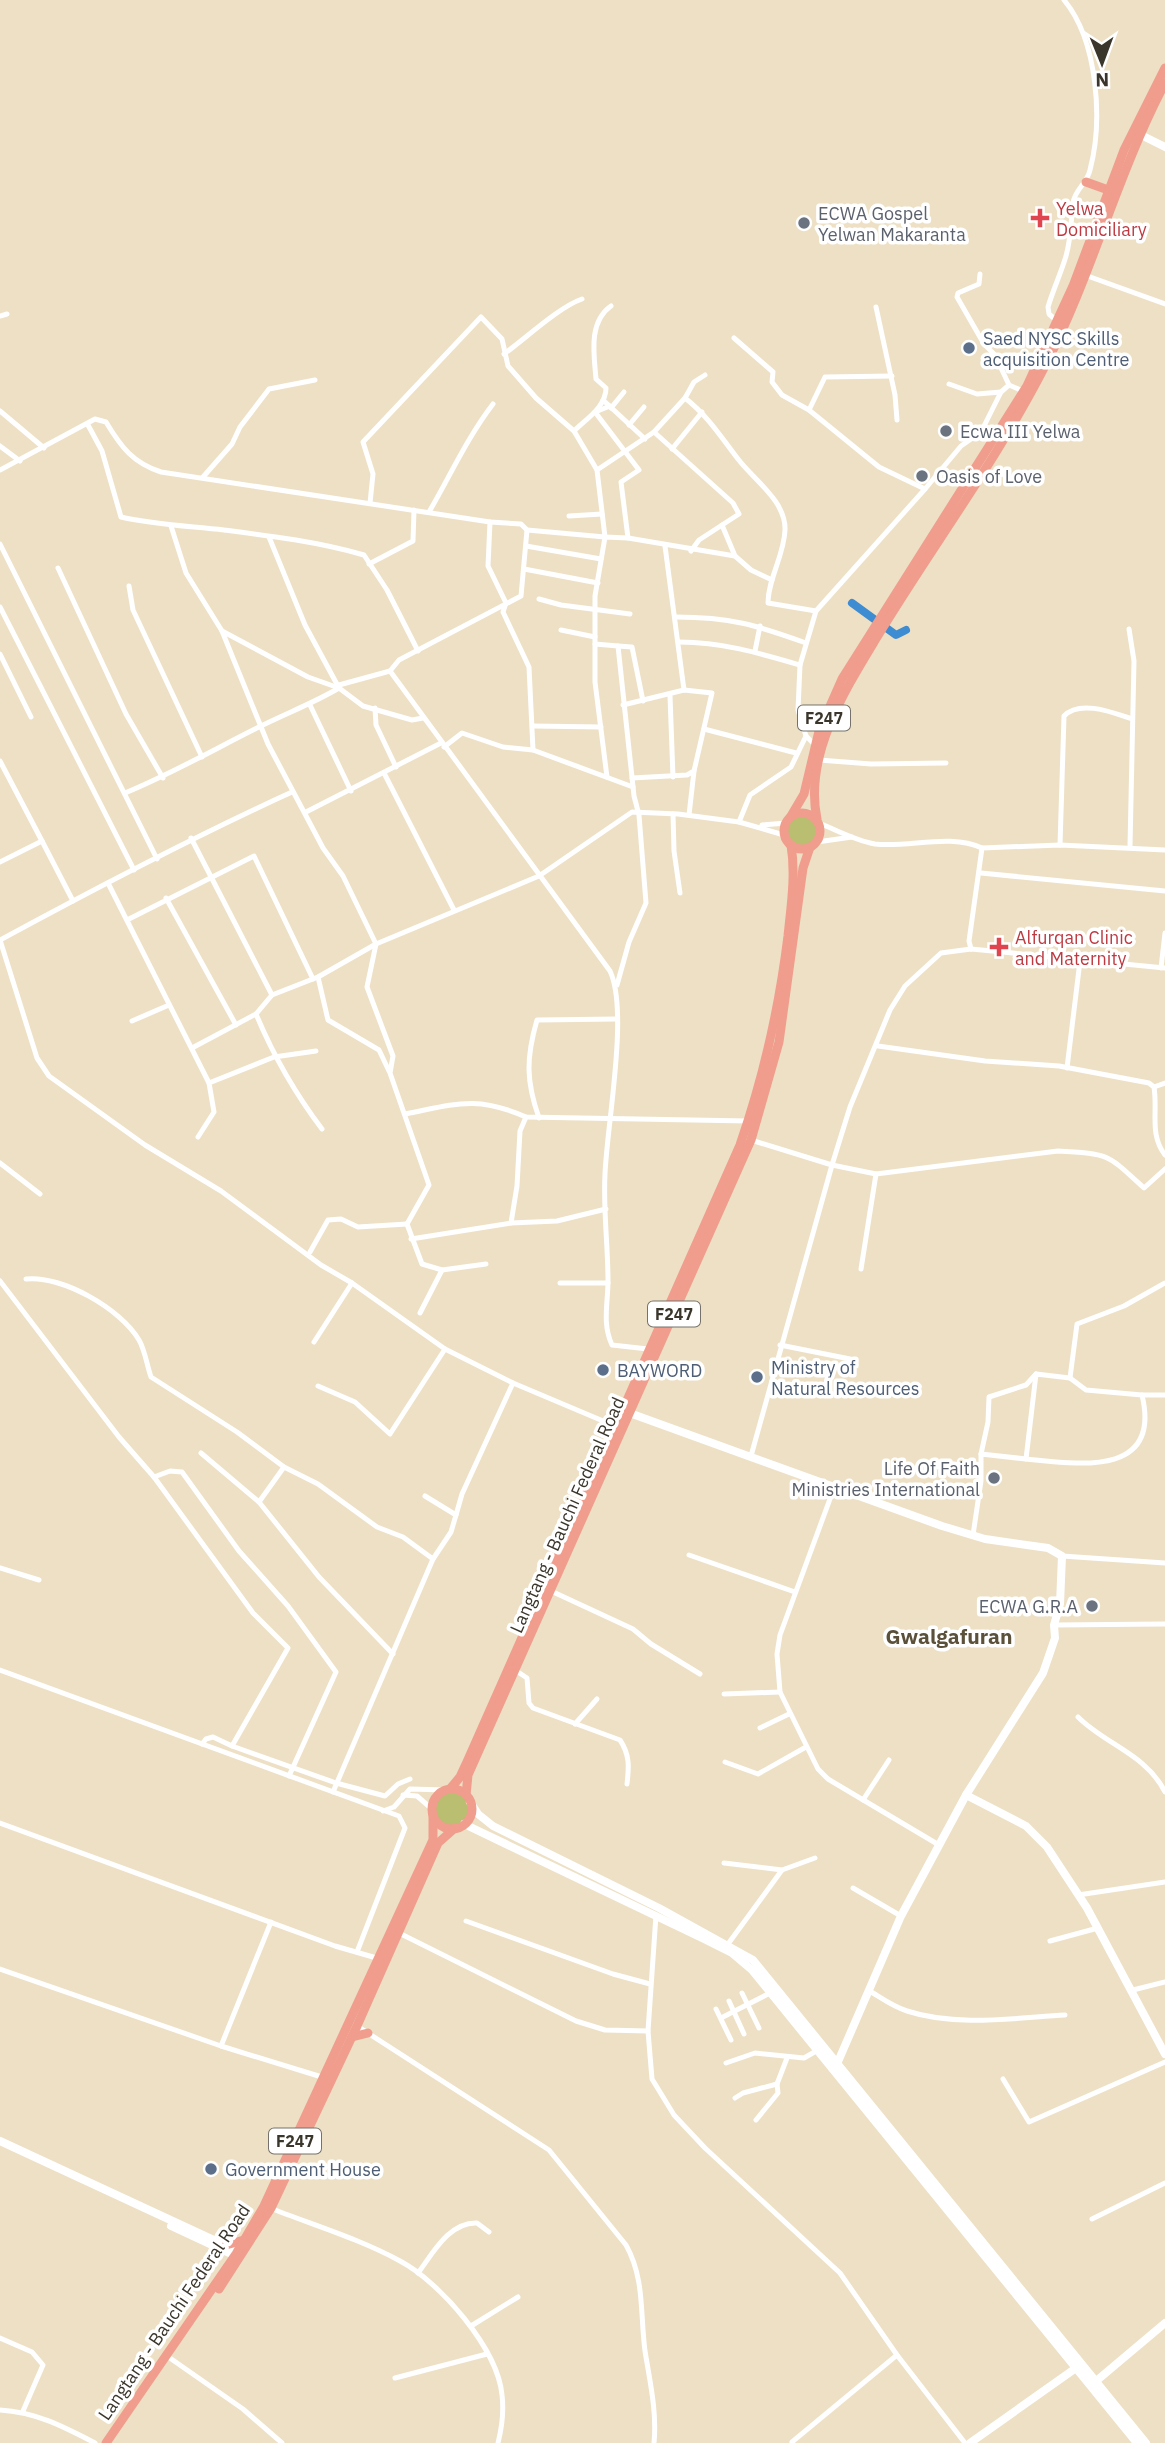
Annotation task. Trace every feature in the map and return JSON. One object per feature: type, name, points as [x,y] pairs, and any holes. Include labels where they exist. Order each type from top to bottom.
[{"type":"main road","name":"F247","points":[[784,835],[788,820],[804,794],[815,745],[837,689],[1031,393],[1082,274],[1111,191],[1165,68]]},
{"type":"main road","name":"F247","points":[[1111,191],[1165,83]]},
{"type":"main road","points":[[1086,183],[1111,191]]},
{"type":"main road","name":"F247","points":[[885,617],[1023,391],[1082,274]]},
{"type":"main road","name":"F247","points":[[813,844],[820,835],[813,795],[819,760],[844,692],[877,629]]},
{"type":"main road","points":[[788,820],[806,813],[818,821]]},
{"type":"main road","points":[[784,835],[791,845],[802,849],[813,844]]},
{"type":"main road","name":"Langtang - Bauchi Federal Road","points":[[468,1798],[468,1775],[551,1591],[626,1412],[751,1140],[779,1042],[803,868],[813,844]]},
{"type":"main road","name":"Langtang - Bauchi Federal Road","points":[[448,1789],[464,1769],[615,1426],[626,1412],[648,1349],[683,1277],[748,1121],[770,1051],[780,996],[794,873],[791,845]]},
{"type":"main road","points":[[448,1789],[468,1798]]},
{"type":"main road","name":"F247","points":[[432,1812],[436,1797],[448,1789]]},
{"type":"main road","name":"F247","points":[[459,1826],[471,1814],[468,1798]]},
{"type":"main road","points":[[432,1812],[444,1827],[459,1826]]},
{"type":"main road","name":"Langtang - Bauchi Federal Road","points":[[268,2207],[325,2078],[354,2024],[433,1840],[432,1812]]},
{"type":"main road","name":"Langtang - Bauchi Federal Road","points":[[382,1960],[399,1933],[438,1843],[459,1826]]},
{"type":"main road","name":"Langtang - Bauchi Federal Road","points":[[106,2443],[245,2245],[268,2207],[352,2037],[354,2024]]},
{"type":"main road","points":[[352,2037],[368,2033]]},
{"type":"main road","points":[[234,2261],[225,2248],[245,2245]]},
{"type":"main road","name":"Langtang - Bauchi Federal Road","points":[[113,2443],[167,2356],[234,2261]]},
{"type":"street","points":[[1057,321],[1049,314],[1048,307],[1067,254],[1073,204],[1078,190],[1086,183],[1098,132],[1091,58],[1078,20],[1064,0]]},
{"type":"street","points":[[1139,134],[1165,147]]},
{"type":"street","points":[[980,274],[979,284],[958,293],[957,297],[984,344],[995,355],[1009,385],[1023,391]]},
{"type":"street","points":[[1082,274],[1165,304]]},
{"type":"street","points":[[504,354],[553,319],[568,304],[582,299]]},
{"type":"street","points":[[574,431],[595,412],[603,400],[606,388],[596,379],[593,336],[604,311],[611,306]]},
{"type":"street","points":[[876,307],[892,376],[897,420]]},
{"type":"street","points":[[370,503],[373,474],[363,450],[363,442],[375,427],[418,387],[481,317],[502,339],[508,366],[523,384],[574,431],[597,470],[605,537],[595,609],[595,682],[607,777]]},
{"type":"street","points":[[734,338],[773,372],[772,382],[782,395],[809,411],[879,467],[925,489]]},
{"type":"street","points":[[597,470],[627,453],[654,432],[685,398],[694,382],[705,375]]},
{"type":"street","points":[[809,411],[820,380],[825,377],[892,376]]},
{"type":"street","points":[[203,478],[232,444],[240,427],[269,389],[315,380]]},
{"type":"street","points":[[949,384],[977,394],[1001,392]]},
{"type":"street","points":[[815,745],[806,736],[797,710],[800,664],[816,611],[961,446],[981,432],[1001,392],[1009,385]]},
{"type":"street","points":[[595,412],[611,407],[624,392]]},
{"type":"street","points":[[685,398],[702,412],[738,460],[761,484],[783,517],[783,553],[772,580],[768,603],[816,611]]},
{"type":"street","points":[[603,400],[645,439]]},
{"type":"street","points":[[429,512],[452,475],[464,445],[493,404]]},
{"type":"street","points":[[629,425],[644,407]]},
{"type":"street","points":[[0,411],[44,448]]},
{"type":"street","points":[[595,412],[639,470],[621,482],[628,538]]},
{"type":"street","points":[[672,449],[702,412]]},
{"type":"street","points":[[0,470],[89,425],[95,419],[106,422],[120,446],[141,466],[490,522],[521,524],[527,530],[628,538],[691,551],[735,556]]},
{"type":"street","points":[[89,425],[102,451],[121,517],[338,547],[364,555],[387,590],[418,650]]},
{"type":"street","points":[[654,432],[733,503],[739,514],[691,551]]},
{"type":"street","points":[[0,446],[20,461]]},
{"type":"street","points":[[369,564],[413,541],[414,510]]},
{"type":"street","points":[[569,516],[601,514]]},
{"type":"street","points":[[490,522],[488,566],[506,603],[503,612],[529,667],[533,750]]},
{"type":"street","points":[[722,525],[735,556],[751,570],[772,580]]},
{"type":"street","points":[[172,526],[186,573],[222,631],[260,727],[323,848],[344,876],[376,944],[367,987],[393,1056],[390,1073]]},
{"type":"street","points":[[125,793],[163,778],[260,727],[310,705],[339,686],[390,671],[399,660],[492,614],[506,603],[522,596],[527,530]]},
{"type":"street","points":[[269,537],[305,625],[339,686],[363,706],[412,720],[423,718]]},
{"type":"street","points":[[0,544],[157,859]]},
{"type":"street","points":[[526,545],[601,559]]},
{"type":"street","points":[[665,546],[684,690]]},
{"type":"street","points":[[58,568],[126,714],[163,778]]},
{"type":"street","points":[[524,569],[598,583]]},
{"type":"street","points":[[129,586],[138,622],[202,757]]},
{"type":"street","points":[[540,598],[630,614]]},
{"type":"street","points":[[0,607],[134,870]]},
{"type":"street","points":[[676,617],[721,617],[760,626],[806,643]]},
{"type":"street","points":[[755,650],[760,626]]},
{"type":"street","points":[[1129,629],[1134,661],[1130,846]]},
{"type":"street","points":[[222,631],[308,677],[339,686]]},
{"type":"street","points":[[561,631],[618,646],[632,647],[643,701]]},
{"type":"street","points":[[679,642],[710,642],[755,650],[800,664]]},
{"type":"street","points":[[618,646],[633,788],[639,815],[646,903],[629,942],[617,985],[617,1019],[605,1176],[608,1283],[605,1318],[612,1345],[648,1349]]},
{"type":"street","points":[[0,654],[31,717]]},
{"type":"street","points":[[390,671],[610,971],[617,985]]},
{"type":"street","points":[[623,705],[670,696],[684,690],[712,693],[694,771],[689,816]]},
{"type":"street","points":[[670,696],[673,777]]},
{"type":"street","points":[[310,705],[352,791]]},
{"type":"street","points":[[375,708],[376,725],[396,767]]},
{"type":"street","points":[[1060,845],[1065,716],[1068,712],[1084,708],[1132,719]]},
{"type":"street","points":[[533,726],[601,727]]},
{"type":"street","points":[[704,729],[796,753]]},
{"type":"street","points":[[306,812],[462,733],[503,747],[533,750],[633,788]]},
{"type":"street","points":[[739,822],[750,795],[787,771],[806,736]]},
{"type":"street","points":[[819,760],[871,764],[946,763]]},
{"type":"street","points":[[0,762],[73,901]]},
{"type":"street","points":[[632,778],[673,777],[694,771]]},
{"type":"street","points":[[384,773],[454,910]]},
{"type":"street","points":[[292,792],[191,838],[157,859],[73,901],[0,942],[37,1058],[49,1076],[145,1144],[221,1191],[321,1265],[352,1283],[445,1349],[513,1383],[615,1426]]},
{"type":"street","points":[[192,1048],[256,1014],[272,995],[316,978],[376,944],[539,876],[618,819],[632,812],[639,815],[673,814],[759,825],[784,835]]},
{"type":"street","points":[[673,814],[680,893]]},
{"type":"street","points":[[759,825],[788,820]]},
{"type":"street","points":[[818,821],[872,844],[969,844],[982,849],[1060,845],[1083,849],[1130,846],[1165,850]]},
{"type":"street","points":[[813,844],[853,837]]},
{"type":"street","points":[[191,838],[272,995]]},
{"type":"street","points":[[0,862],[42,841]]},
{"type":"street","points":[[971,949],[969,941],[981,873],[982,849]]},
{"type":"street","points":[[127,920],[254,856],[316,978],[328,1020],[379,1050],[390,1073],[429,1185],[407,1224],[422,1264],[442,1270],[486,1264]]},
{"type":"street","points":[[981,873],[1165,891]]},
{"type":"street","points":[[108,883],[209,1083],[214,1112],[198,1137]]},
{"type":"street","points":[[166,898],[236,1025]]},
{"type":"street","points":[[751,1456],[780,1345],[850,1107],[878,1046],[890,1010],[912,976],[941,953],[971,949],[1163,968],[1165,933]]},
{"type":"street","points":[[1067,1068],[1080,961]]},
{"type":"street","points":[[132,1021],[169,1005]]},
{"type":"street","points":[[256,1014],[274,1057],[295,1093],[322,1129]]},
{"type":"street","points":[[540,1118],[530,1089],[527,1051],[537,1020],[617,1019]]},
{"type":"street","points":[[878,1046],[985,1061],[1067,1068],[1149,1083],[1154,1087]]},
{"type":"street","points":[[209,1083],[274,1057],[316,1051]]},
{"type":"street","points":[[1154,1087],[1165,1083]]},
{"type":"street","points":[[1154,1087],[1153,1125],[1157,1141],[1165,1155]]},
{"type":"street","points":[[405,1114],[473,1101],[491,1104],[526,1117],[748,1121]]},
{"type":"street","points":[[510,1223],[517,1186],[520,1131],[526,1117]]},
{"type":"street","points":[[751,1140],[832,1165],[876,1174],[1058,1151],[1112,1157],[1144,1188],[1165,1169]]},
{"type":"street","points":[[0,1163],[40,1194]]},
{"type":"street","points":[[861,1269],[876,1174]]},
{"type":"street","points":[[411,1239],[510,1223],[557,1222],[606,1209]]},
{"type":"street","points":[[310,1252],[328,1220],[341,1219],[358,1227],[407,1224]]},
{"type":"street","points":[[420,1314],[442,1270]]},
{"type":"street","points":[[26,1279],[55,1282],[78,1290],[113,1313],[139,1340],[151,1377],[237,1432],[284,1467],[318,1484],[377,1527],[403,1537],[433,1559]]},
{"type":"street","points":[[0,1280],[119,1437],[154,1477],[253,1613],[288,1648],[232,1746]]},
{"type":"street","points":[[314,1342],[352,1283]]},
{"type":"street","points":[[560,1283],[608,1283]]},
{"type":"street","points":[[1070,1378],[1077,1324],[1124,1306],[1165,1283]]},
{"type":"street","points":[[780,1345],[850,1359]]},
{"type":"street","points":[[318,1387],[355,1402],[390,1434],[445,1349]]},
{"type":"street","points":[[1036,1374],[1070,1378],[1086,1390],[1165,1395]]},
{"type":"street","points":[[973,1535],[989,1397],[1026,1385],[1036,1374]]},
{"type":"street","points":[[1026,1459],[1036,1374]]},
{"type":"street","points":[[333,1792],[433,1559],[451,1532],[462,1494],[513,1383]]},
{"type":"street","points":[[981,1454],[1084,1465],[1123,1457],[1142,1435],[1142,1395]]},
{"type":"street","points":[[626,1412],[834,1488],[973,1535],[1048,1548],[1062,1556],[1165,1563]]},
{"type":"street","points":[[201,1452],[259,1502],[319,1577],[393,1654]]},
{"type":"street","points":[[259,1502],[284,1467]]},
{"type":"street","points":[[154,1477],[170,1471],[182,1472],[205,1507],[288,1606],[336,1672],[289,1776]]},
{"type":"street","points":[[834,1488],[778,1644],[780,1692],[806,1747],[823,1775],[939,1845]]},
{"type":"street","points":[[425,1496],[456,1515]]},
{"type":"street","points":[[689,1555],[795,1592]]},
{"type":"street","points":[[834,2066],[901,1916],[966,1795],[1043,1673],[1055,1637],[1062,1556]]},
{"type":"street","points":[[0,1568],[39,1580]]},
{"type":"street","points":[[551,1591],[633,1629],[651,1644],[700,1674]]},
{"type":"street","points":[[1054,1625],[1165,1623]]},
{"type":"street","points":[[0,1670],[399,1816],[405,1828],[357,1952]]},
{"type":"street","points":[[515,1670],[527,1678],[528,1703],[533,1708],[620,1741],[626,1750],[629,1765],[627,1784]]},
{"type":"street","points":[[724,1694],[780,1692]]},
{"type":"street","points":[[575,1724],[597,1699]]},
{"type":"street","points":[[761,1728],[789,1714]]},
{"type":"street","points":[[1078,1717],[1137,1757],[1165,1791]]},
{"type":"street","points":[[202,1744],[206,1739],[214,1737],[336,1783],[385,1796],[398,1784],[410,1779]]},
{"type":"street","points":[[724,1762],[758,1774],[806,1747]]},
{"type":"street","points":[[863,1800],[889,1760]]},
{"type":"street","points":[[383,1811],[394,1807],[411,1789],[448,1789]]},
{"type":"street","points":[[403,1795],[417,1796],[432,1812]]},
{"type":"street","points":[[966,1795],[1026,1826],[1047,1847],[1098,1928],[1165,2054]]},
{"type":"street","points":[[468,1798],[478,1814],[493,1826],[732,1953],[772,1992],[834,2066]]},
{"type":"street","points":[[0,1823],[382,1960]]},
{"type":"street","points":[[459,1826],[728,1944],[752,1960],[768,1976],[834,2066],[1033,2310],[1146,2443]]},
{"type":"street","points":[[724,1863],[782,1870],[815,1858]]},
{"type":"street","points":[[728,1944],[782,1870]]},
{"type":"street","points":[[1078,1895],[1165,1882]]},
{"type":"street","points":[[853,1888],[901,1916]]},
{"type":"street","points":[[658,1912],[648,2031],[652,2078],[674,2115],[705,2148],[840,2273],[897,2355],[965,2443]]},
{"type":"street","points":[[220,2046],[271,1922]]},
{"type":"street","points":[[466,1922],[577,1962],[650,1984]]},
{"type":"street","points":[[1050,1941],[1098,1928]]},
{"type":"street","points":[[399,1933],[576,2021],[605,2030],[648,2031]]},
{"type":"street","points":[[0,1969],[220,2046],[325,2078]]},
{"type":"street","points":[[1133,1990],[1165,1982]]},
{"type":"street","points":[[868,1990],[904,2011],[927,2016],[994,2019],[1065,2015]]},
{"type":"street","points":[[721,2018],[772,1992]]},
{"type":"street","points":[[742,1993],[759,2028]]},
{"type":"street","points":[[729,2001],[744,2034]]},
{"type":"street","points":[[716,2009],[731,2040]]},
{"type":"street","points":[[354,2024],[549,2150],[626,2245],[636,2263],[640,2283],[645,2349],[656,2423],[654,2443]]},
{"type":"street","points":[[726,2063],[755,2053],[804,2058],[818,2050]]},
{"type":"street","points":[[756,2120],[778,2093],[777,2084],[787,2058]]},
{"type":"street","points":[[1003,2079],[1030,2122],[1165,2062]]},
{"type":"street","points":[[735,2098],[777,2084]]},
{"type":"street","points":[[0,2143],[225,2248]]},
{"type":"street","points":[[1091,2219],[1165,2183]]},
{"type":"street","points":[[268,2207],[401,2262],[450,2301],[471,2326],[487,2354],[502,2392],[498,2443]]},
{"type":"street","points":[[418,2273],[439,2244],[462,2225],[481,2225],[489,2232]]},
{"type":"street","points":[[471,2326],[518,2297]]},
{"type":"street","points":[[1033,2310],[1137,2443]]},
{"type":"street","points":[[1095,2382],[1165,2323]]},
{"type":"street","points":[[0,2337],[32,2352],[43,2365],[23,2411]]},
{"type":"street","points":[[396,2378],[487,2354]]},
{"type":"street","points":[[792,2442],[897,2355]]},
{"type":"street","points":[[167,2356],[243,2409],[282,2443]]},
{"type":"street","points":[[971,2443],[1076,2368]]},
{"type":"street","points":[[0,2410],[23,2411],[95,2443]]},
{"type":"green space","points":[[802,815],[813,820],[818,831],[813,842],[802,847],[791,842],[786,831],[791,820]]},
{"type":"green space","points":[[452,1790],[464,1796],[470,1808],[464,1820],[452,1826],[440,1820],[434,1808],[440,1796]]},
{"type":"waterway","points":[[852,603],[896,635],[906,630]]},
{"type":"place","name":"Yelwa Domiciliary","points":[[1040,218]]},
{"type":"place","name":"ECWA Gospel Yelwan Makaranta","points":[[804,223]]},
{"type":"place","name":"Saed NYSC Skills acquisition Centre","points":[[969,348]]},
{"type":"place","name":"Ecwa III Yelwa","points":[[946,431]]},
{"type":"place","name":"Oasis of Love","points":[[922,476]]},
{"type":"place","name":"Alfurqan Clinic and Maternity","points":[[999,947]]},
{"type":"place","name":"BAYWORD","points":[[603,1370]]},
{"type":"place","name":"Ministry of Natural Resources","points":[[757,1377]]},
{"type":"place","name":"Life Of Faith Ministries International","points":[[994,1478]]},
{"type":"place","name":"ECWA G.R.A","points":[[1092,1606]]},
{"type":"place","name":"Government House","points":[[211,2169]]},
{"type":"district","name":"Gwalgafuran","points":[[949,1636]]}]
